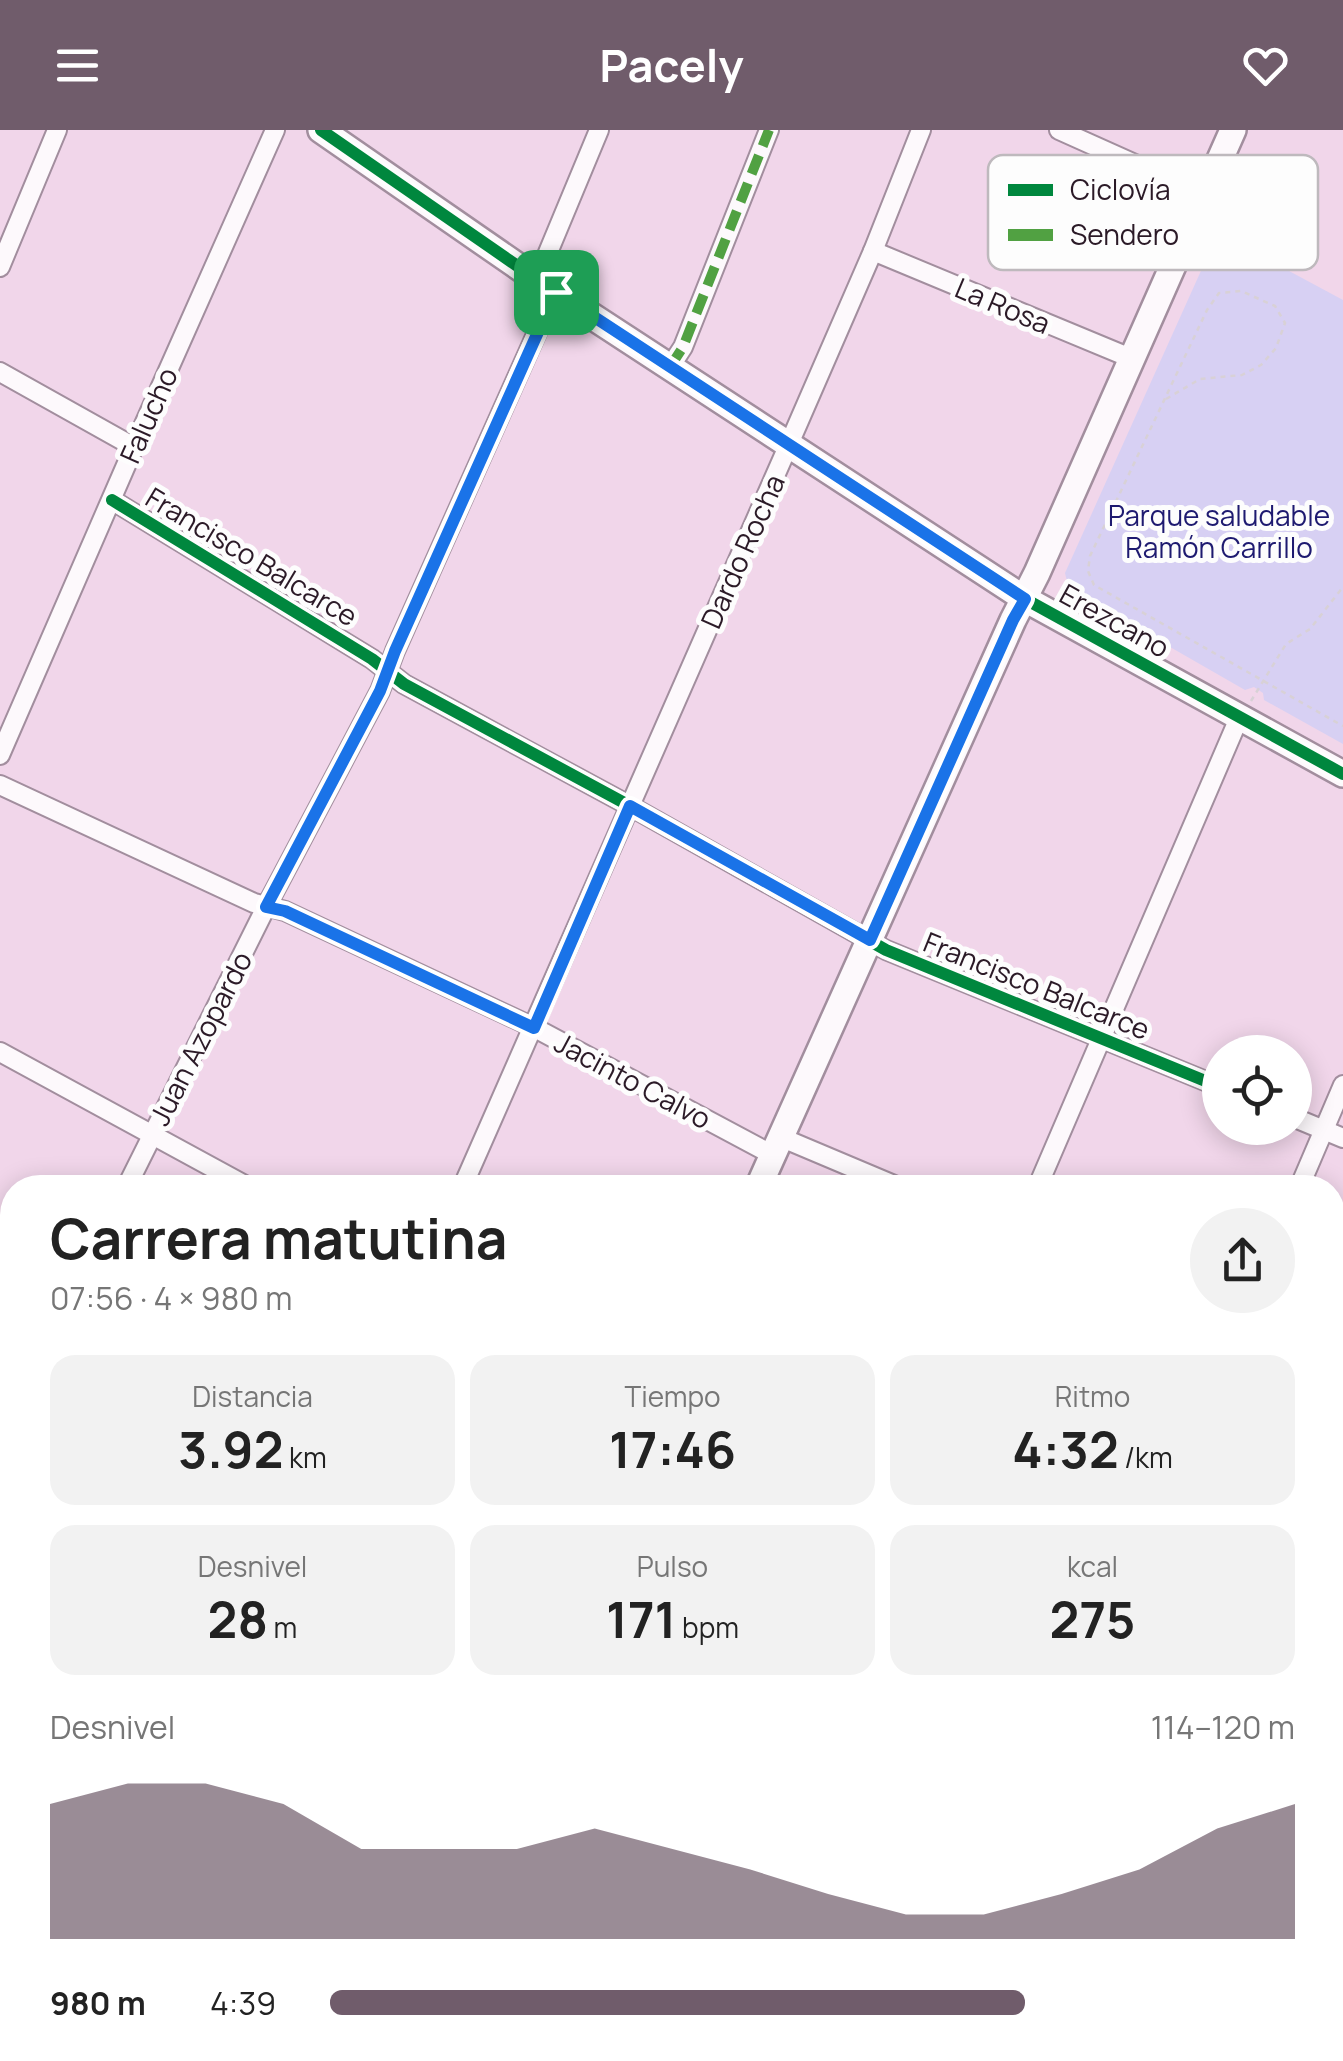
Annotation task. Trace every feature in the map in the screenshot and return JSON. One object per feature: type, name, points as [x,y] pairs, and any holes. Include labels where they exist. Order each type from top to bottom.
[{"type":"street","points":[[0,266],[58,130]]},
{"type":"street","name":"Falucho","points":[[0,756],[275,130]]},
{"type":"street","name":"Erezcano","points":[[321,130],[546,286],[1025,599],[1343,774]]},
{"type":"street","name":"Juan Azopardo","points":[[132,1175],[266,907],[380,691],[546,286],[599,130]]},
{"type":"street","points":[[670,367],[683,347],[770,130]]},
{"type":"street","name":"Dardo Rocha","points":[[468,1175],[790,444],[922,130]]},
{"type":"street","points":[[1059,130],[1115,155]]},
{"type":"street","points":[[1222,155],[1233,130]]},
{"type":"street","name":"La Rosa","points":[[873,251],[1132,359]]},
{"type":"street","points":[[764,1175],[1171,270]]},
{"type":"street","name":"Francisco Balcarce","points":[[0,372],[134,447]]},
{"type":"street","name":"Francisco Balcarce","points":[[112,500],[372,659],[404,684],[886,950],[1202,1080]]},
{"type":"street","points":[[1043,1175],[1239,718]]},
{"type":"street","name":"Jacinto Calvo","points":[[0,785],[266,907],[285,911],[776,1146],[862,1175]]},
{"type":"street","points":[[0,1052],[226,1175]]},
{"type":"street","points":[[1304,1175],[1343,1084]]},
{"type":"street","points":[[1312,1125],[1343,1138]]},
{"type":"path","points":[[1166,399],[1200,379],[1242,375],[1261,366],[1276,348],[1285,323],[1275,306],[1241,291],[1219,294],[1207,310],[1090,556],[1088,571],[1094,585],[1343,726]]},
{"type":"path","points":[[1259,690],[1286,644],[1310,630],[1343,587]]},
{"type":"green space","name":"Parque saludable Ramón Carrillo","points":[[1201,270],[1287,270],[1343,300],[1343,744],[1264,700],[1263,693],[1254,687],[1245,690],[1069,589],[1065,573]]},
{"type":"marked path","points":[[670,367],[683,347],[769,130]]},
{"type":"cycle path","points":[[321,130],[555,292],[1025,599],[1343,774]]},
{"type":"cycle path","points":[[112,500],[372,659],[404,684],[886,950],[1202,1080]]},
{"type":"route","points":[[556,292],[1025,599],[870,940],[630,806],[534,1028],[285,911],[266,907],[380,691],[556,292]]}]
